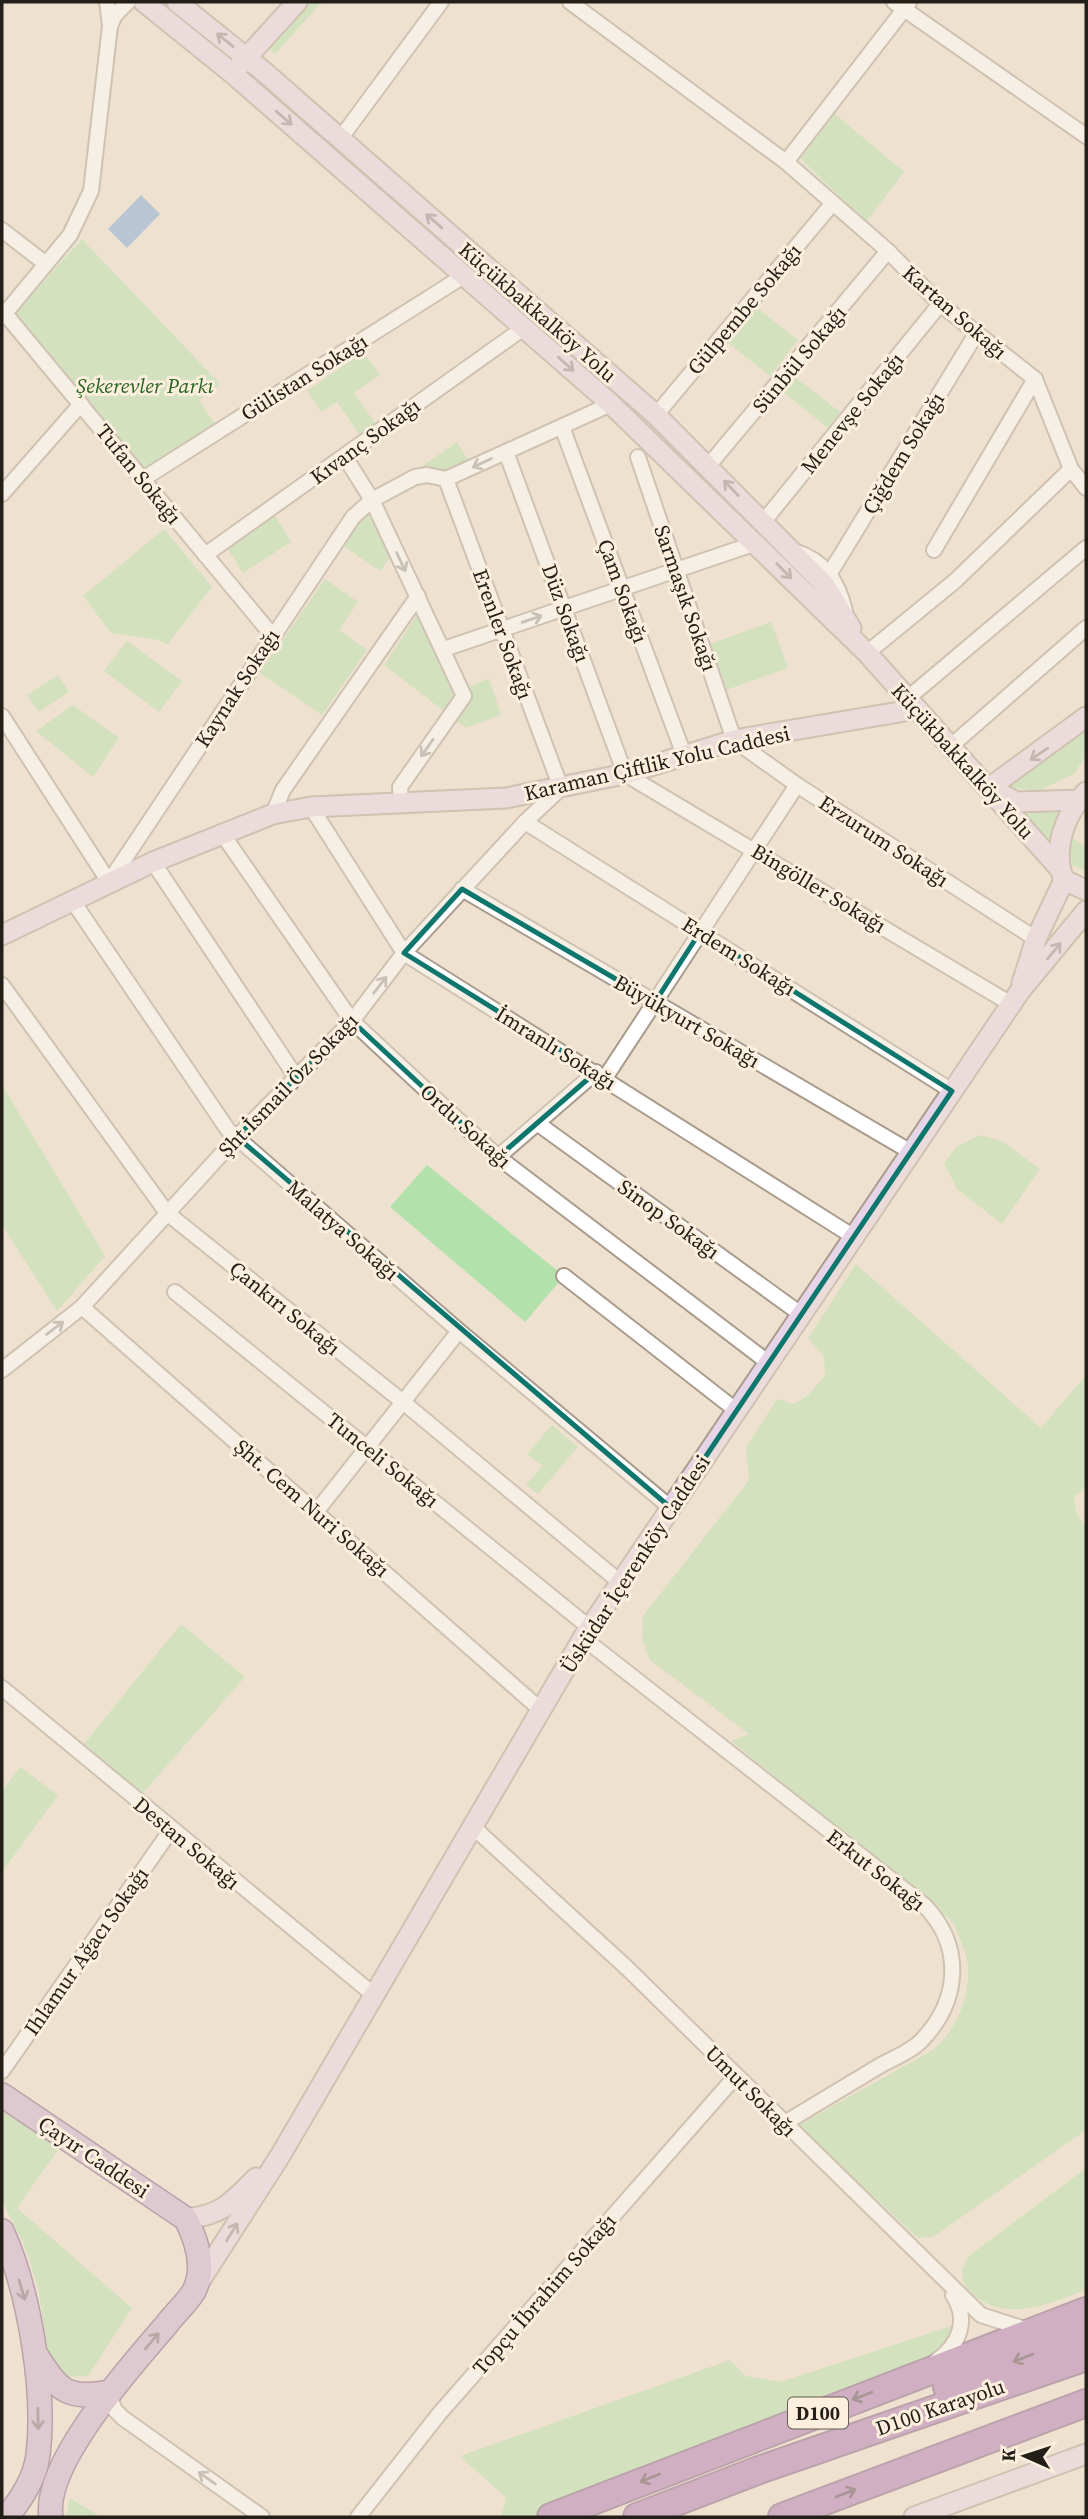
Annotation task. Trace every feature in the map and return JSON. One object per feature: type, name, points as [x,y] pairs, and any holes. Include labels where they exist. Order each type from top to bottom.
[{"type":"highway","name":"D100","points":[[551,2517],[1086,2311]]},
{"type":"highway","points":[[759,2470],[898,2407],[1086,2333]]},
{"type":"highway","name":"D100 Karayolu","points":[[637,2517],[759,2470],[1086,2357]]},
{"type":"highway","points":[[782,2517],[1086,2403]]},
{"type":"main road","name":"Küçükbakkalköy Yolu","points":[[144,2],[232,73],[611,404],[867,653],[989,788],[1062,875]]},
{"type":"main road","name":"Küçükbakkalköy Yolu","points":[[177,2],[247,58],[656,415],[709,465],[824,584],[867,653]]},
{"type":"main road","points":[[232,73],[297,2]]},
{"type":"main road","name":"Karaman Çiftlik Yolu Caddesi","points":[[2,935],[222,831],[273,814],[311,807],[506,797],[561,788],[625,774],[734,740],[912,704]]},
{"type":"main road","points":[[1084,794],[1017,802],[989,788],[1086,717]]},
{"type":"main road","points":[[1016,997],[1062,875],[1060,844],[1084,794]]},
{"type":"main road","points":[[1062,875],[1086,890]]},
{"type":"main road","points":[[1016,997],[1086,911]]},
{"type":"main road","name":"Üsküdar İçerenköy Caddesi","points":[[51,2517],[55,2481],[109,2392],[195,2290],[280,2156],[587,1633],[1016,997]]},
{"type":"main road","name":"Çayır Caddesi","points":[[5,2099],[186,2219]]},
{"type":"main road","name":"Üsküdar İçerenköy Caddesi","points":[[186,2219],[212,2216],[227,2207],[280,2156]]},
{"type":"main road","points":[[186,2219],[197,2242],[199,2263],[195,2290]]},
{"type":"main road","points":[[2,2231],[12,2254],[25,2300],[34,2351],[38,2455],[31,2482],[7,2517]]},
{"type":"main road","points":[[34,2351],[53,2382],[82,2397],[109,2392]]},
{"type":"main road","points":[[914,2517],[1086,2454]]},
{"type":"street","points":[[3,314],[70,235],[91,191],[110,26],[107,2]]},
{"type":"street","points":[[110,26],[115,15],[128,2]]},
{"type":"street","points":[[340,139],[441,2]]},
{"type":"street","name":"Kartan Sokağı","points":[[570,2],[786,162],[888,251],[940,304],[1035,379]]},
{"type":"street","points":[[786,162],[903,4],[1086,136]]},
{"type":"street","name":"Gülpembe Sokağı","points":[[656,415],[832,204]]},
{"type":"street","points":[[2,230],[46,264]]},
{"type":"street","name":"Sünbül Sokağı","points":[[709,465],[888,251]]},
{"type":"street","name":"Gülistan Sokağı","points":[[144,479],[465,275]]},
{"type":"street","name":"Menevşe Sokağı","points":[[764,521],[940,304]]},
{"type":"street","name":"Tufan Sokağı","points":[[3,314],[272,635]]},
{"type":"street","name":"Kıvanç Sokağı","points":[[205,555],[525,327]]},
{"type":"street","name":"Çiğdem Sokağı","points":[[830,573],[976,334]]},
{"type":"street","points":[[1035,379],[1071,469],[1086,488]]},
{"type":"street","points":[[934,550],[1035,379]]},
{"type":"street","points":[[2,494],[81,404]]},
{"type":"street","points":[[446,480],[611,404]]},
{"type":"street","name":"Çam Sokağı","points":[[562,426],[684,755]]},
{"type":"street","name":"Düz Sokağı","points":[[506,452],[625,774]]},
{"type":"street","points":[[345,457],[372,500],[464,696],[400,787],[401,803]]},
{"type":"street","name":"Sarmaşık Sokağı","points":[[638,457],[734,740]]},
{"type":"street","points":[[867,653],[955,581],[1071,469]]},
{"type":"street","name":"Kaynak Sokağı","points":[[110,882],[353,517],[372,500],[415,477],[427,475],[446,480]]},
{"type":"street","name":"Erenler Sokağı","points":[[446,480],[561,788]]},
{"type":"street","points":[[444,649],[756,543]]},
{"type":"street","points":[[912,704],[1086,548]]},
{"type":"street","points":[[792,551],[809,556],[830,573],[840,592],[848,623]]},
{"type":"street","points":[[273,814],[283,790],[418,596]]},
{"type":"street","points":[[951,746],[1086,628]]},
{"type":"street","points":[[2,716],[110,882]]},
{"type":"street","name":"Erzurum Sokağı","points":[[734,740],[797,785],[1036,939]]},
{"type":"street","name":"Bingöller Sokağı","points":[[625,774],[1016,997]]},
{"type":"street","points":[[498,1157],[600,1075],[655,1002],[797,785]]},
{"type":"street","name":"Şht.İsmail Öz Sokağı","points":[[2,1370],[82,1307],[237,1137],[352,1021],[404,953],[525,822],[561,788]]},
{"type":"street","name":"İmranlı Sokağı","points":[[311,807],[404,953],[854,1237]]},
{"type":"street","name":"Erdem Sokağı","points":[[525,822],[952,1091]]},
{"type":"street","name":"Ordu Sokağı","points":[[222,831],[352,1021],[498,1157],[769,1363]]},
{"type":"street","points":[[153,862],[296,1077]]},
{"type":"street","name":"Büyükyurt Sokağı","points":[[462,889],[911,1152]]},
{"type":"street","name":"Malatya Sokağı","points":[[72,900],[237,1137],[459,1331],[671,1508]]},
{"type":"street","name":"Çankırı Sokağı","points":[[2,985],[167,1213],[403,1402],[621,1583]]},
{"type":"street","name":"Sinop Sokağı","points":[[537,1123],[802,1315]]},
{"type":"street","points":[[564,1276],[737,1411]]},
{"type":"street","name":"Tunceli Sokağı","points":[[175,1292],[367,1447],[587,1633]]},
{"type":"street","name":"Şht. Cem Nuri Sokağı","points":[[82,1307],[541,1710]]},
{"type":"street","points":[[316,1512],[459,1331]]},
{"type":"street","name":"Erkut Sokağı","points":[[587,1633],[924,1905],[941,1923],[950,1945],[950,1994],[933,2026],[920,2042],[783,2124]]},
{"type":"street","name":"Destan Sokağı","points":[[2,1688],[374,1996]]},
{"type":"street","name":"Umut Sokağı","points":[[473,1827],[542,1887],[981,2315],[1023,2330],[1041,2329]]},
{"type":"street","name":"Ihlamur Ağacı Sokağı","points":[[2,2071],[171,1830]]},
{"type":"street","name":"Topçu İbrahim Sokağı","points":[[358,2517],[444,2409],[736,2076]]},
{"type":"street","points":[[909,2379],[949,2352],[959,2337],[962,2320],[958,2303],[947,2284]]},
{"type":"street","points":[[109,2392],[114,2409],[123,2418],[262,2517]]},
{"type":"highlighted area","points":[[462,889],[655,1002],[700,932],[952,1091],[671,1508],[237,1137],[352,1021],[498,1157],[596,1072],[404,953]]},
{"type":"green space","points":[[311,2],[322,2],[275,54],[269,49]]},
{"type":"green space","points":[[834,113],[904,172],[866,222],[800,158]]},
{"type":"green space","name":"Şekerevler Parkı","points":[[82,239],[220,384],[199,400],[216,426],[145,472],[14,314]]},
{"type":"green space","points":[[756,307],[798,340],[770,376],[728,343]]},
{"type":"green space","points":[[363,352],[380,375],[354,393],[375,423],[359,434],[337,402],[321,412],[307,391]]},
{"type":"green space","points":[[795,377],[840,412],[828,428],[783,392]]},
{"type":"green space","points":[[457,442],[470,463],[450,472],[423,470],[421,467]]},
{"type":"green space","points":[[372,511],[392,555],[380,571],[342,545],[361,518]]},
{"type":"green space","points":[[274,514],[291,542],[243,573],[228,549]]},
{"type":"green space","points":[[164,529],[212,587],[167,645],[159,640],[111,633],[83,596]]},
{"type":"green space","points":[[325,579],[358,602],[339,630],[367,650],[322,715],[260,673]]},
{"type":"green space","points":[[419,612],[458,692],[489,678],[501,715],[466,728],[384,665]]},
{"type":"green space","points":[[771,622],[788,668],[723,691],[707,645]]},
{"type":"green space","points":[[127,641],[182,681],[159,712],[104,671]]},
{"type":"green space","points":[[58,675],[69,692],[39,712],[27,695]]},
{"type":"green space","points":[[73,705],[119,738],[93,777],[36,731]]},
{"type":"green space","points":[[1086,723],[1086,755],[1074,774],[1038,791],[1007,787]]},
{"type":"green space","points":[[1013,806],[1061,810],[1049,841],[1049,850]]},
{"type":"green space","points":[[1072,837],[1086,848],[1086,871],[1072,865],[1069,848]]},
{"type":"green space","points":[[2,1085],[105,1256],[57,1311],[2,1225]]},
{"type":"green space","points":[[980,1135],[1002,1141],[1040,1169],[1002,1224],[957,1189],[944,1163],[956,1147]]},
{"type":"green space","points":[[427,1165],[564,1276],[525,1322],[390,1207]]},
{"type":"green space","points":[[856,1264],[1041,1428],[1086,1375],[1086,1487],[1074,1497],[1076,1511],[1086,1528],[1086,2130],[933,2237],[918,2238],[797,2126],[933,2050],[948,2033],[964,2001],[968,1978],[966,1955],[954,1923],[731,1741],[749,1734],[650,1660],[642,1640],[643,1616],[749,1480],[746,1447],[777,1399],[794,1404],[808,1395],[825,1376],[824,1357],[808,1338]]},
{"type":"green space","points":[[552,1425],[578,1447],[538,1494],[526,1485],[542,1466],[527,1454]]},
{"type":"green space","points":[[181,1624],[245,1677],[141,1795],[84,1744]]},
{"type":"green space","points":[[20,1767],[58,1795],[2,1872],[2,1791]]},
{"type":"green space","points":[[2,2108],[62,2144],[17,2208],[132,2308],[88,2376],[67,2377],[55,2367],[47,2347],[38,2287],[24,2244],[2,2201]]},
{"type":"green space","points":[[1086,2168],[1086,2290],[1040,2306],[1009,2309],[995,2307],[968,2289],[962,2276],[970,2255]]},
{"type":"green space","points":[[955,2325],[949,2352],[551,2517],[501,2517],[506,2498],[460,2456],[730,2360],[746,2376],[780,2382]]},
{"type":"green space","points":[[70,2498],[99,2516],[101,2517],[66,2517]]},
{"type":"water","points":[[141,195],[160,214],[127,248],[108,229]]}]
